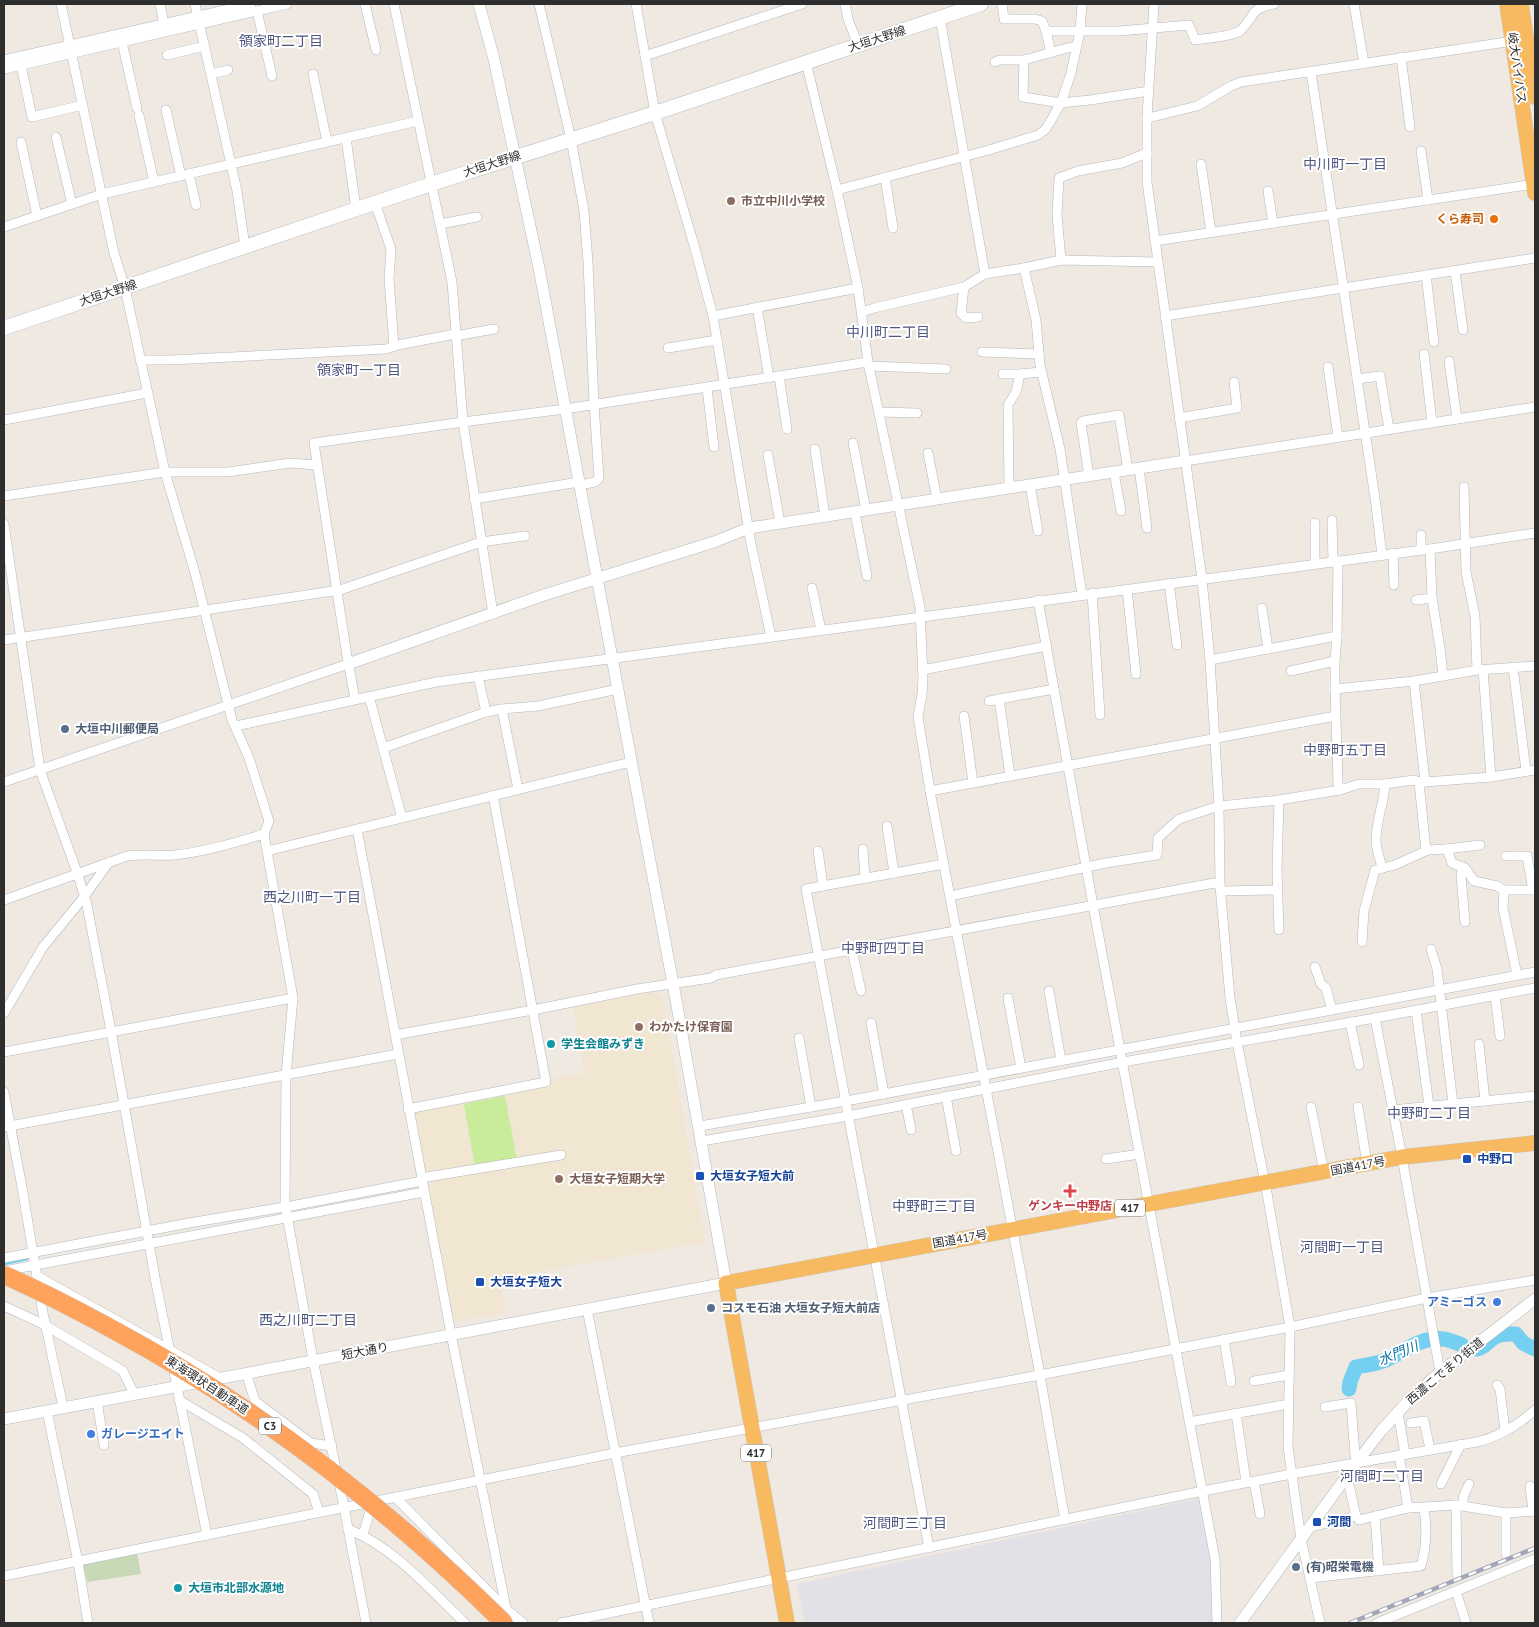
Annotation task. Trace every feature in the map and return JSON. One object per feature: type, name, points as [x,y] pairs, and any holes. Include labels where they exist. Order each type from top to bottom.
[{"type":"highway","name":"岐大バイパス","points":[[1507,4],[1525,39],[1535,97]]},
{"type":"highway","name":"岐大バイパス","points":[[1521,4],[1535,188]]},
{"type":"highway","name":"国道417号","points":[[726,1283],[1402,1157],[1535,1143]]},
{"type":"highway","name":"東海環状自動車道","points":[[4,1275],[78,1310],[160,1355],[239,1404],[311,1455],[378,1507],[505,1616]]},
{"type":"highway","name":"417","points":[[726,1283],[780,1579],[784,1620]]},
{"type":"main road","name":"大垣大野線","points":[[4,328],[431,184],[655,113],[979,4]]},
{"type":"street","points":[[61,4],[114,253],[124,288],[165,472],[204,609],[232,720],[249,758],[269,821],[264,834],[293,998],[286,1075],[286,1212],[313,1360],[332,1446],[366,1623]]},
{"type":"street","points":[[160,4],[164,24]]},
{"type":"street","points":[[195,4],[238,191],[245,247]]},
{"type":"street","points":[[4,60],[122,42],[199,20],[254,7],[287,4]]},
{"type":"street","points":[[366,4],[376,50]]},
{"type":"street","points":[[394,4],[452,282],[463,422],[493,614]]},
{"type":"street","points":[[479,4],[494,59],[516,157],[580,484],[701,1134],[726,1283]]},
{"type":"street","points":[[474,499],[596,482],[599,478],[584,211],[571,139],[539,4]]},
{"type":"street","points":[[636,4],[655,113],[713,316],[751,544],[771,637]]},
{"type":"street","points":[[645,56],[802,4]]},
{"type":"street","points":[[845,4],[848,19],[858,45]]},
{"type":"street","points":[[1002,4],[1004,19],[1035,19],[1042,21],[1051,53]]},
{"type":"street","points":[[836,190],[964,157],[1038,135],[1046,130],[1061,103],[1071,73],[1080,32],[1082,4]]},
{"type":"street","points":[[1154,4],[1147,117],[1147,182],[1202,579],[1210,660],[1219,806],[1221,889],[1230,998],[1290,1327],[1288,1447],[1301,1539],[1320,1623]]},
{"type":"street","points":[[1046,31],[1119,31],[1189,25],[1195,40],[1234,34],[1241,30],[1255,10],[1274,4]]},
{"type":"street","points":[[1354,4],[1364,63]]},
{"type":"street","points":[[254,7],[271,75]]},
{"type":"street","points":[[940,18],[985,274]]},
{"type":"street","points":[[4,69],[164,24],[199,20]]},
{"type":"street","points":[[1147,117],[1197,106],[1241,82],[1525,39]]},
{"type":"street","points":[[122,42],[154,182]]},
{"type":"street","points":[[166,54],[205,46]]},
{"type":"street","points":[[995,62],[999,60],[1024,60],[1071,46],[1076,47]]},
{"type":"street","points":[[1401,57],[1410,127]]},
{"type":"street","points":[[1024,60],[1023,97],[1061,103],[1149,91]]},
{"type":"street","points":[[806,62],[858,288],[869,364],[920,607],[922,694],[918,717],[930,791],[1040,1375],[1065,1520]]},
{"type":"street","points":[[21,65],[32,117],[83,105]]},
{"type":"street","points":[[211,74],[228,70]]},
{"type":"street","points":[[1311,72],[1382,555]]},
{"type":"street","points":[[313,74],[327,142]]},
{"type":"street","points":[[166,110],[196,205]]},
{"type":"street","points":[[4,227],[102,194],[418,121]]},
{"type":"street","points":[[56,137],[72,204]]},
{"type":"street","points":[[346,138],[356,209]]},
{"type":"street","points":[[21,142],[37,216]]},
{"type":"street","points":[[1421,151],[1428,200]]},
{"type":"street","points":[[1061,260],[1057,215],[1059,178],[1078,171],[1122,164],[1147,153]]},
{"type":"street","points":[[1201,164],[1211,232]]},
{"type":"street","points":[[885,178],[893,228]]},
{"type":"street","points":[[1155,241],[1428,200],[1535,188]]},
{"type":"street","points":[[1268,191],[1273,223]]},
{"type":"street","points":[[376,203],[391,249],[389,279],[394,346]]},
{"type":"street","points":[[440,224],[477,217]]},
{"type":"street","points":[[1165,316],[1535,258]]},
{"type":"street","points":[[862,312],[964,287],[985,274],[1061,260],[1158,262]]},
{"type":"street","points":[[1024,268],[1036,320],[1041,372],[1060,449],[1082,595]]},
{"type":"street","points":[[1455,271],[1463,330]]},
{"type":"street","points":[[1426,275],[1434,342]]},
{"type":"street","points":[[964,287],[961,313],[966,318],[978,317]]},
{"type":"street","points":[[713,316],[858,288]]},
{"type":"street","points":[[757,307],[769,378]]},
{"type":"street","points":[[140,360],[386,349],[494,329]]},
{"type":"street","points":[[668,348],[717,340]]},
{"type":"street","points":[[982,352],[1039,354]]},
{"type":"street","points":[[1424,354],[1432,422]]},
{"type":"street","points":[[1449,361],[1457,419]]},
{"type":"street","points":[[355,699],[314,443],[565,410],[779,376],[869,364],[946,369]]},
{"type":"street","points":[[1328,367],[1338,437]]},
{"type":"street","points":[[1003,374],[1041,372]]},
{"type":"street","points":[[1010,488],[1008,405],[1016,392],[1020,374]]},
{"type":"street","points":[[779,376],[787,429]]},
{"type":"street","points":[[1357,379],[1380,376],[1389,429]]},
{"type":"street","points":[[1179,418],[1237,408],[1234,382]]},
{"type":"street","points":[[707,388],[714,447]]},
{"type":"street","points":[[4,420],[147,393]]},
{"type":"street","points":[[4,782],[544,596],[714,542],[749,528],[1535,407]]},
{"type":"street","points":[[879,412],[917,413]]},
{"type":"street","points":[[1089,476],[1081,423],[1083,421],[1119,415],[1134,469],[1147,528]]},
{"type":"street","points":[[853,443],[867,576]]},
{"type":"street","points":[[815,449],[825,516]]},
{"type":"street","points":[[928,453],[937,499]]},
{"type":"street","points":[[768,455],[780,523]]},
{"type":"street","points":[[4,496],[165,472],[228,472],[290,463],[317,465]]},
{"type":"street","points":[[1114,472],[1121,511]]},
{"type":"street","points":[[1030,485],[1038,531]]},
{"type":"street","points":[[1464,487],[1466,572],[1475,616],[1491,777]]},
{"type":"street","points":[[1332,520],[1336,561],[1337,636],[1334,688],[1338,783],[1340,790]]},
{"type":"street","points":[[1314,564],[1315,523]]},
{"type":"street","points":[[4,524],[40,770],[78,874],[84,897],[111,1031],[179,1400],[207,1535]]},
{"type":"street","points":[[236,726],[436,682],[1038,600],[1425,550],[1535,533]]},
{"type":"street","points":[[1421,535],[1425,550],[1443,676]]},
{"type":"street","points":[[4,640],[337,590],[481,542],[525,536]]},
{"type":"street","points":[[1394,554],[1394,585]]},
{"type":"street","points":[[1169,583],[1177,645]]},
{"type":"street","points":[[812,588],[822,630]]},
{"type":"street","points":[[1127,589],[1136,674]]},
{"type":"street","points":[[1092,593],[1100,715]]},
{"type":"street","points":[[1416,600],[1432,598]]},
{"type":"street","points":[[1038,600],[1189,1422],[1216,1559],[1217,1623]]},
{"type":"street","points":[[1262,608],[1268,649]]},
{"type":"street","points":[[1210,660],[1337,636]]},
{"type":"street","points":[[922,670],[1047,646]]},
{"type":"street","points":[[1291,671],[1335,661]]},
{"type":"street","points":[[1334,688],[1414,682],[1480,669],[1535,666]]},
{"type":"street","points":[[950,896],[1106,863],[1157,855],[1158,838],[1179,818],[1219,806],[1279,800],[1340,790],[1359,784],[1491,777],[1531,771],[1513,667]]},
{"type":"street","points":[[478,676],[486,712]]},
{"type":"street","points":[[1414,682],[1426,851]]},
{"type":"street","points":[[383,748],[486,712],[538,706],[618,689]]},
{"type":"street","points":[[989,701],[1054,689]]},
{"type":"street","points":[[369,696],[402,818]]},
{"type":"street","points":[[999,700],[1010,776]]},
{"type":"street","points":[[502,709],[518,789]]},
{"type":"street","points":[[964,716],[973,783]]},
{"type":"street","points":[[930,791],[1336,716]]},
{"type":"street","points":[[267,851],[631,762]]},
{"type":"street","points":[[1382,868],[1376,842],[1385,784]]},
{"type":"street","points":[[408,1109],[546,1082],[493,795]]},
{"type":"street","points":[[1279,800],[1279,930]]},
{"type":"street","points":[[887,826],[894,873]]},
{"type":"street","points":[[357,829],[422,1185],[505,1616]]},
{"type":"street","points":[[4,900],[127,856],[140,854],[171,855],[203,851],[264,834]]},
{"type":"street","points":[[1362,942],[1364,911],[1375,870],[1395,865],[1426,851],[1480,845]]},
{"type":"street","points":[[863,849],[865,878]]},
{"type":"street","points":[[1447,850],[1452,863],[1465,868],[1474,881],[1497,886],[1504,890],[1534,890],[1527,856],[1506,856]]},
{"type":"street","points":[[818,852],[823,886]]},
{"type":"street","points":[[4,1013],[43,947],[84,897],[110,861]]},
{"type":"street","points":[[929,1548],[806,889],[944,864]]},
{"type":"street","points":[[1463,867],[1461,876],[1465,922]]},
{"type":"street","points":[[395,1035],[1214,883],[1221,889],[1278,890]]},
{"type":"street","points":[[1504,890],[1503,908],[1517,975]]},
{"type":"street","points":[[1431,949],[1442,972],[1441,998],[1453,1104]]},
{"type":"street","points":[[852,950],[861,991]]},
{"type":"street","points":[[1315,967],[1321,984],[1326,988],[1332,1010]]},
{"type":"street","points":[[701,1134],[847,1108],[884,1094],[985,1082],[1236,1035],[1375,1018],[1416,1010],[1441,998],[1517,975],[1535,972]]},
{"type":"street","points":[[701,1134],[811,1107],[847,1108],[906,1104],[946,1096],[1021,1068],[1061,1060],[1122,1056],[1236,1035],[1332,1010],[1441,998],[1495,995],[1535,988]]},
{"type":"street","points":[[1049,991],[1061,1060]]},
{"type":"street","points":[[1495,995],[1500,1036]]},
{"type":"street","points":[[4,1052],[293,998]]},
{"type":"street","points":[[1008,998],[1021,1068]]},
{"type":"street","points":[[1416,1010],[1429,1106]]},
{"type":"street","points":[[1375,1018],[1440,1372]]},
{"type":"street","points":[[1350,1022],[1359,1065]]},
{"type":"street","points":[[871,1023],[884,1094]]},
{"type":"street","points":[[799,1038],[811,1107]]},
{"type":"street","points":[[1479,1044],[1485,1101]]},
{"type":"street","points":[[7,1126],[398,1054]]},
{"type":"street","points":[[4,1092],[7,1126],[22,1187],[45,1325],[63,1407]]},
{"type":"street","points":[[946,1096],[956,1151]]},
{"type":"street","points":[[1392,1110],[1535,1096]]},
{"type":"street","points":[[906,1104],[911,1130]]},
{"type":"street","points":[[1312,1107],[1324,1172]]},
{"type":"street","points":[[1358,1107],[1367,1164]]},
{"type":"street","points":[[1106,1159],[1140,1154]]},
{"type":"street","points":[[4,1258],[148,1237],[286,1212],[561,1155]]},
{"type":"street","points":[[4,1271],[148,1237]]},
{"type":"street","points":[[37,1276],[220,1378]]},
{"type":"street","points":[[4,1576],[615,1453],[1040,1375],[1290,1327],[1427,1298],[1535,1280]]},
{"type":"street","name":"短大通り","points":[[4,1418],[726,1283]]},
{"type":"street","name":"西濃こでまり街道","points":[[1240,1623],[1347,1476],[1410,1398],[1440,1372],[1535,1298]]},
{"type":"street","points":[[4,1306],[45,1325],[123,1371],[134,1394]]},
{"type":"street","points":[[587,1309],[649,1623]]},
{"type":"street","points":[[1224,1339],[1231,1382]]},
{"type":"street","points":[[246,1373],[255,1401],[311,1443],[332,1446]]},
{"type":"street","points":[[1254,1381],[1289,1375]]},
{"type":"street","points":[[1497,1385],[1500,1389],[1505,1431]]},
{"type":"street","points":[[179,1400],[243,1438],[313,1494],[319,1512]]},
{"type":"street","points":[[97,1401],[104,1445]]},
{"type":"street","points":[[1325,1407],[1351,1403],[1355,1455],[1358,1462]]},
{"type":"street","points":[[1189,1422],[1289,1404]]},
{"type":"street","points":[[561,1623],[1202,1491],[1478,1442],[1492,1438],[1522,1422],[1535,1410]]},
{"type":"street","points":[[47,1411],[78,1562],[88,1623]]},
{"type":"street","points":[[1398,1412],[1408,1508]]},
{"type":"street","points":[[1236,1413],[1250,1482],[1260,1514]]},
{"type":"street","points":[[1410,1423],[1424,1421],[1430,1449]]},
{"type":"street","points":[[1441,1484],[1461,1444]]},
{"type":"street","points":[[1347,1476],[1356,1516],[1359,1520],[1408,1508],[1459,1506],[1506,1513],[1534,1511],[1530,1486]]},
{"type":"street","points":[[1457,1574],[1459,1506],[1469,1484]]},
{"type":"street","points":[[395,1497],[505,1616],[509,1623]]},
{"type":"street","points":[[363,1535],[373,1502]]},
{"type":"street","points":[[1310,1578],[1421,1566],[1425,1552],[1426,1528],[1424,1508]]},
{"type":"street","points":[[1506,1513],[1506,1554]]},
{"type":"street","points":[[1310,1527],[1356,1516]]},
{"type":"street","points":[[1375,1516],[1379,1571]]},
{"type":"street","points":[[348,1529],[363,1535],[395,1556],[465,1623]]},
{"type":"street","points":[[1377,1623],[1535,1559]]},
{"type":"street","points":[[1456,1591],[1466,1623]]},
{"type":"street","points":[[505,1616],[523,1623]]},
{"type":"shaded area","name":"大垣女子短期大学","points":[[654,991],[662,998],[705,1242],[500,1279],[505,1313],[452,1322],[413,1115],[418,1110],[550,1086],[549,1080],[584,1073],[573,1006],[606,998]]},
{"type":"shaded area","points":[[1202,1498],[1214,1576],[1216,1623],[805,1623],[797,1584]]},
{"type":"green space","points":[[505,1096],[517,1161],[475,1168],[464,1104]]},
{"type":"green space","points":[[137,1552],[141,1574],[87,1582],[83,1563]]},
{"type":"waterway","points":[[4,1264],[27,1259]]},
{"type":"waterway","name":"水門川","points":[[1477,1349],[1502,1334],[1516,1334],[1523,1343],[1535,1349]]},
{"type":"waterway","name":"水門川","points":[[1349,1389],[1356,1367],[1386,1360],[1414,1345],[1428,1340],[1444,1339],[1462,1345]]},
{"type":"railway","points":[[1350,1623],[1535,1548]]},
{"type":"place","name":"市立中川小学校","points":[[731,201]]},
{"type":"place","name":"くら寿司","points":[[1494,219]]},
{"type":"place","name":"大垣中川郵便局","points":[[65,729]]},
{"type":"place","name":"わかたけ保育園","points":[[639,1027]]},
{"type":"place","name":"学生会館みずき","points":[[551,1044]]},
{"type":"place","name":"中野口","points":[[1467,1159]]},
{"type":"place","name":"大垣女子短大前","points":[[700,1176]]},
{"type":"place","name":"大垣女子短期大学","points":[[559,1179]]},
{"type":"place","name":"ゲンキー中野店","points":[[1070,1191]]},
{"type":"place","name":"大垣女子短大","points":[[480,1282]]},
{"type":"place","name":"アミーゴス","points":[[1497,1302]]},
{"type":"place","name":"コスモ石油 大垣女子短大前店","points":[[711,1308]]},
{"type":"place","name":"ガレージエイト","points":[[91,1434]]},
{"type":"place","name":"河間","points":[[1317,1522]]},
{"type":"place","name":"(有)昭栄電機","points":[[1296,1567]]},
{"type":"place","name":"大垣市北部水源地","points":[[178,1588]]},
{"type":"district","name":"領家町二丁目","points":[[281,41]]},
{"type":"district","name":"中川町一丁目","points":[[1345,164]]},
{"type":"district","name":"中川町二丁目","points":[[888,332]]},
{"type":"district","name":"領家町一丁目","points":[[359,370]]},
{"type":"district","name":"中野町五丁目","points":[[1345,750]]},
{"type":"district","name":"西之川町一丁目","points":[[312,897]]},
{"type":"district","name":"中野町四丁目","points":[[883,948]]},
{"type":"district","name":"中野町二丁目","points":[[1429,1113]]},
{"type":"district","name":"中野町三丁目","points":[[934,1206]]},
{"type":"district","name":"河間町一丁目","points":[[1342,1247]]},
{"type":"district","name":"西之川町二丁目","points":[[308,1320]]},
{"type":"district","name":"河間町二丁目","points":[[1382,1476]]},
{"type":"district","name":"河間町三丁目","points":[[905,1523]]}]
